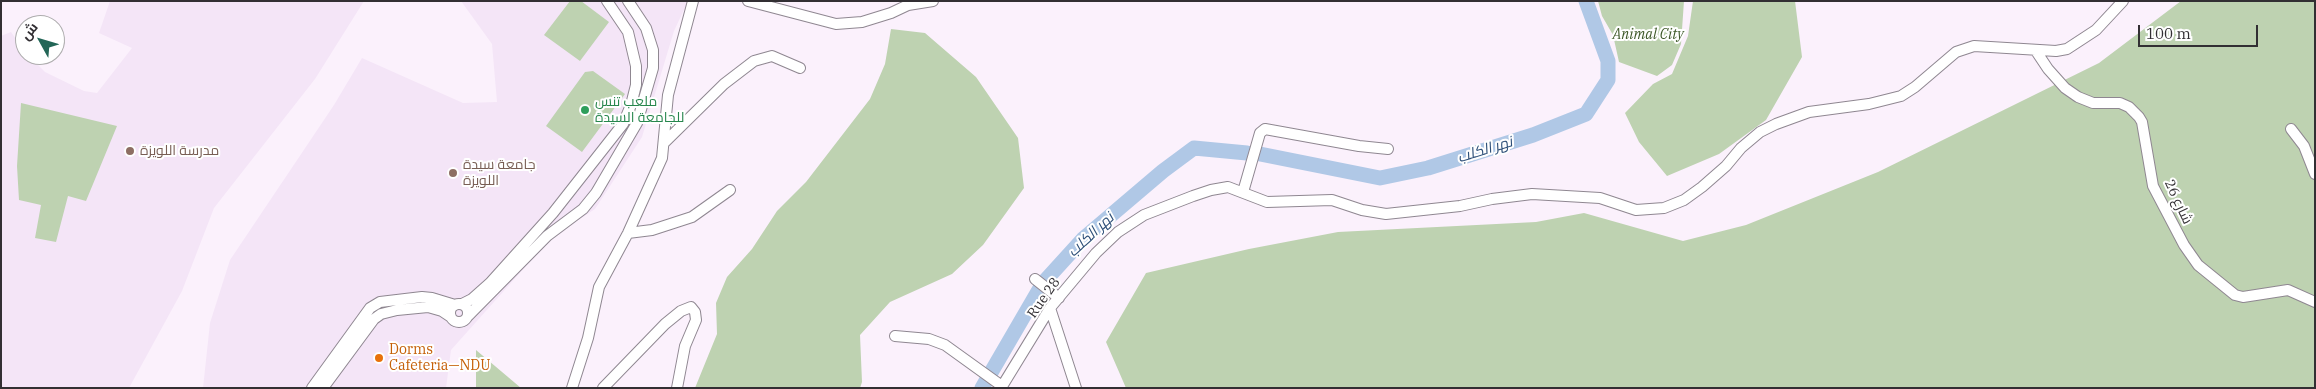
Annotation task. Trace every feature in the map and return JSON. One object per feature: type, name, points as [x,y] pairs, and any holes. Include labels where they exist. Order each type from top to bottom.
[{"type":"street","points":[[451,317],[451,310],[472,299],[490,283],[553,214],[623,124],[631,105],[636,85],[636,66],[629,36],[620,18],[607,1]]},
{"type":"street","points":[[324,388],[374,319],[381,314],[428,307],[442,311],[455,322],[460,322],[547,236],[583,209],[596,193],[637,123],[653,68],[653,50],[648,35],[628,1]]},
{"type":"street","points":[[572,388],[588,338],[599,287],[652,184],[662,158],[668,95],[693,1]]},
{"type":"street","points":[[748,1],[836,24],[862,22],[908,5],[933,1]]},
{"type":"street","name":"Rue 28","points":[[1002,387],[1058,297],[1096,253],[1118,232],[1144,215],[1212,190],[1228,187],[1267,202],[1332,200],[1362,210],[1386,214],[1460,206],[1492,198],[1532,194],[1600,198],[1636,210],[1664,208],[1684,200],[1702,187],[1760,132],[1793,117],[1823,110],[1869,104],[1901,96],[1915,87],[1956,52],[1974,46],[2056,51],[2076,44],[2096,30],[2123,1]]},
{"type":"street","points":[[629,36],[637,41],[648,35]]},
{"type":"street","name":"شارع 26","points":[[2036,50],[2054,76],[2065,88],[2078,97],[2093,103],[2120,103],[2129,107],[2139,117],[2142,122],[2153,186],[2184,245],[2198,265],[2235,295],[2243,297],[2288,290],[2315,302]]},
{"type":"street","points":[[664,143],[724,84],[754,61],[772,56],[800,68]]},
{"type":"street","points":[[1243,192],[1260,133],[1265,129],[1359,146],[1388,149]]},
{"type":"street","points":[[2290,129],[2304,146],[2315,174]]},
{"type":"street","points":[[628,233],[652,230],[692,217],[730,190]]},
{"type":"street","points":[[1035,279],[1058,297]]},
{"type":"street","points":[[312,388],[370,308],[380,302],[422,297],[432,298],[468,309],[468,316]]},
{"type":"street","points":[[603,388],[665,324],[681,311],[691,307],[696,312],[696,320],[685,346],[677,388]]},
{"type":"street","points":[[1050,308],[1076,388]]},
{"type":"street","points":[[895,336],[930,339],[946,345],[1002,387]]},
{"type":"shaded area","name":"مدرسة اللويزة","points":[[110,1],[364,1],[315,79],[214,208],[182,291],[129,388],[1,388],[1,36],[11,32],[15,38],[15,65],[38,65],[45,72],[84,91],[97,93],[132,48],[99,33]]},
{"type":"shaded area","name":"جامعة سيدة اللويزة","points":[[461,1],[688,1],[674,31],[642,137],[595,209],[557,234],[451,350],[446,388],[203,388],[210,323],[230,260],[334,105],[362,58],[463,103],[497,102],[492,44]]},
{"type":"green space","points":[[570,1],[581,1],[609,22],[580,61],[544,35]]},
{"type":"green space","name":"Animal City","points":[[1598,1],[1684,1],[1681,44],[1672,65],[1657,76],[1619,62],[1613,35],[1602,16]]},
{"type":"green space","points":[[1693,1],[1795,1],[1802,57],[1766,120],[1719,154],[1667,176],[1639,142],[1625,113],[1653,84],[1672,74],[1688,36]]},
{"type":"green space","points":[[2181,1],[2315,1],[2315,388],[1126,388],[1106,342],[1146,273],[1249,249],[1338,232],[1536,222],[1584,213],[1683,241],[1746,225],[1878,172],[2099,63]]},
{"type":"green space","points":[[891,29],[925,33],[976,77],[1018,138],[1024,188],[983,245],[952,274],[890,302],[860,335],[862,382],[860,388],[695,388],[717,334],[716,303],[727,277],[752,249],[777,211],[806,182],[870,99],[885,64]]},
{"type":"green space","name":"ملعب تنس للجامعة السيدة","points":[[593,71],[625,94],[582,152],[546,126],[585,72]]},
{"type":"green space","points":[[21,103],[117,126],[86,201],[68,196],[56,242],[35,238],[41,205],[19,200],[17,166]]},
{"type":"green space","points":[[476,350],[521,388],[476,388]]},
{"type":"waterway","name":"نهر الكلب","points":[[1260,154],[1380,178],[1428,168],[1533,135],[1586,114],[1608,80],[1608,61],[1586,1]]},
{"type":"waterway","name":"نهر الكلب","points":[[982,388],[1043,283],[1083,239],[1163,171],[1194,148],[1247,153]]},
{"type":"place","name":"ملعب تنس للجامعة السيدة","points":[[585,110]]},
{"type":"place","name":"مدرسة اللويزة","points":[[130,151]]},
{"type":"place","name":"جامعة سيدة اللويزة","points":[[453,173]]},
{"type":"place","name":"Dorms Cafeteria—NDU","points":[[379,358]]}]
